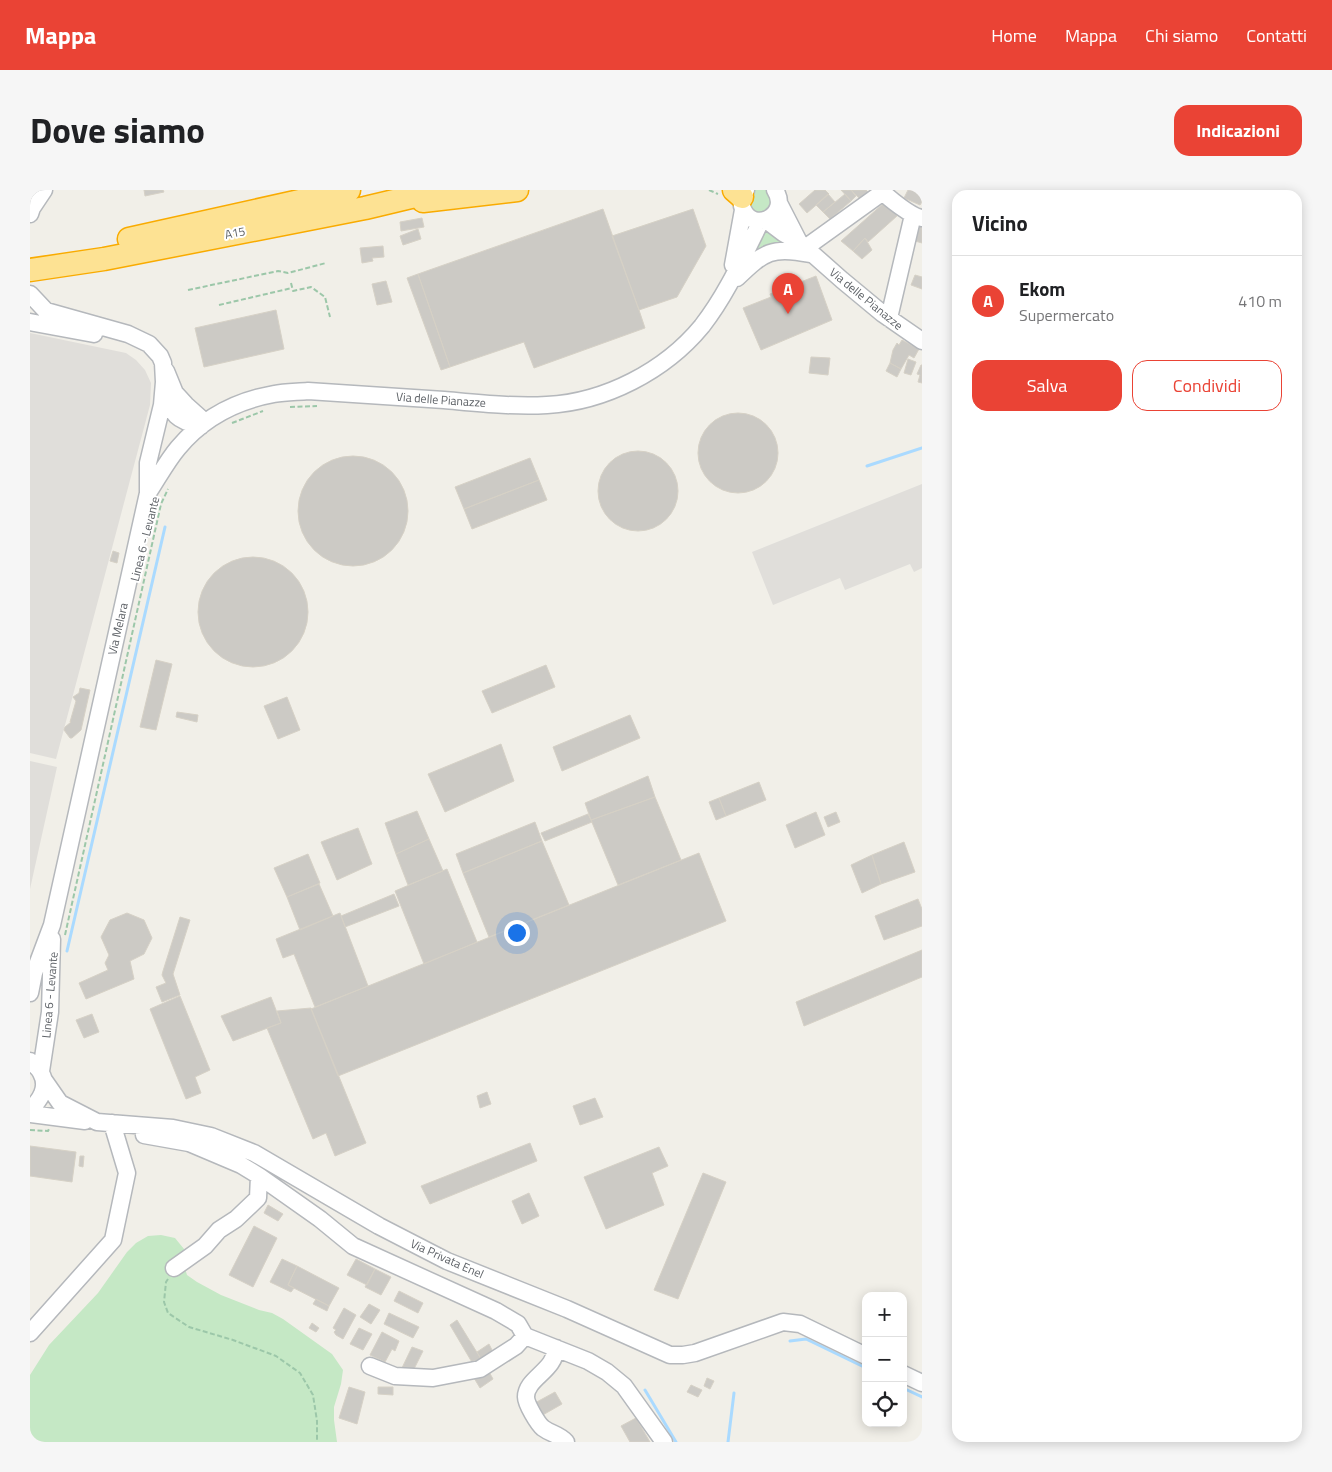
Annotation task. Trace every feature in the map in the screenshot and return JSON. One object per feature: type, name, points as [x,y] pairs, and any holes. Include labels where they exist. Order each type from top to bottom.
[{"type":"highway","name":"A15","points":[[103,252],[349,190]]},
{"type":"highway","name":"A15","points":[[35,263],[365,208],[440,190]]},
{"type":"highway","points":[[365,208],[517,190]]},
{"type":"street","points":[[30,194],[35,190]]},
{"type":"street","points":[[30,214],[44,190]]},
{"type":"street","points":[[806,248],[882,191],[918,217],[889,318]]},
{"type":"street","points":[[737,196],[750,218],[764,220],[775,213],[780,194]]},
{"type":"street","name":"Via delle Pianazze","points":[[780,194],[806,248]]},
{"type":"street","name":"Via delle Pianazze","points":[[730,284],[737,196]]},
{"type":"street","name":"Via delle Pianazze","points":[[148,493],[178,448],[203,424],[225,409],[275,393],[308,391],[510,405],[547,405],[568,403],[623,386],[656,367],[676,352],[700,328],[713,312],[730,284],[764,220],[806,248],[889,318],[922,340]]},
{"type":"street","name":"Via delle Pianazze","points":[[730,284],[756,259],[776,251],[806,248]]},
{"type":"street","points":[[30,294],[46,311],[110,328],[149,344],[160,356],[175,393],[203,424]]},
{"type":"street","points":[[30,322],[140,340]]},
{"type":"street","name":"Via Melara","points":[[52,925],[148,493],[148,463],[162,405],[163,363]]},
{"type":"street","points":[[164,382],[168,403],[174,414],[188,423],[203,424]]},
{"type":"street","points":[[30,993],[34,973],[52,925]]},
{"type":"street","points":[[30,1109],[39,1101],[44,1091],[38,1071],[50,1012],[52,925]]},
{"type":"street","name":"Via Privata Enel","points":[[38,1071],[60,1103],[108,1125],[172,1128],[211,1136],[254,1153],[379,1226],[447,1261],[670,1354],[683,1356],[695,1353],[783,1322],[800,1324],[862,1354]]},
{"type":"street","points":[[30,1114],[108,1125],[189,1143],[241,1165],[320,1219],[354,1246],[496,1312],[518,1324],[524,1336],[588,1361],[607,1372],[624,1386],[664,1442]]},
{"type":"street","points":[[30,1333],[113,1240],[127,1173],[108,1125]]},
{"type":"street","points":[[174,1268],[205,1246],[220,1230],[236,1219],[258,1198],[258,1176]]},
{"type":"street","points":[[370,1366],[395,1376],[433,1378],[461,1373],[480,1369],[516,1346],[524,1336]]},
{"type":"street","points":[[556,1348],[555,1358],[533,1382],[527,1391],[525,1399],[534,1417],[542,1427],[562,1436],[566,1442]]},
{"type":"street","points":[[907,1376],[922,1383]]},
{"type":"path","points":[[709,190],[717,194],[737,196]]},
{"type":"path","points":[[188,290],[278,271],[288,272],[326,263]]},
{"type":"path","points":[[291,283],[292,288]]},
{"type":"path","points":[[219,305],[292,288],[293,291],[311,287],[325,297],[330,317]]},
{"type":"path","points":[[283,407],[319,406]]},
{"type":"path","points":[[226,425],[264,411]]},
{"type":"path","name":"Linea 6 - Levante","points":[[64,938],[161,504],[169,486]]},
{"type":"path","points":[[30,1130],[48,1132],[52,1117]]},
{"type":"path","points":[[174,1268],[166,1282],[164,1302],[168,1313],[189,1327],[233,1340],[276,1356],[300,1373],[314,1394],[317,1442]]},
{"type":"shaded area","points":[[30,333],[126,353],[145,370],[151,383],[150,405],[56,759],[30,753]]},
{"type":"shaded area","points":[[922,484],[922,568],[914,572],[910,564],[845,590],[840,578],[773,605],[752,552]]},
{"type":"shaded area","points":[[30,761],[57,767],[30,889]]},
{"type":"green space","points":[[754,190],[767,190],[770,192],[773,206],[761,214],[750,209],[750,195]]},
{"type":"green space","points":[[770,230],[795,247],[748,257],[761,234]]},
{"type":"green space","points":[[161,1235],[175,1238],[184,1249],[183,1262],[187,1275],[197,1282],[221,1295],[272,1313],[332,1354],[343,1370],[334,1407],[337,1442],[30,1442],[30,1375],[49,1345],[98,1293],[127,1252],[136,1243],[148,1236]]},
{"type":"building","points":[[144,190],[163,190],[164,192],[145,196]]},
{"type":"building","points":[[815,190],[825,190],[829,194],[807,213],[799,204]]},
{"type":"building","points":[[841,190],[851,190],[856,196],[851,201]]},
{"type":"building","points":[[851,190],[866,190],[869,193],[862,201]]},
{"type":"building","points":[[908,190],[913,190],[922,195],[920,205],[904,198]]},
{"type":"building","points":[[828,194],[835,202],[823,212],[816,205]]},
{"type":"building","points":[[845,194],[851,201],[830,219],[823,212]]},
{"type":"building","points":[[885,202],[897,216],[868,242],[865,238],[853,251],[841,241]]},
{"type":"building","points":[[603,209],[645,328],[534,368],[524,342],[450,367],[418,274]]},
{"type":"building","points":[[693,209],[706,246],[677,297],[639,310],[612,236]]},
{"type":"building","points":[[422,218],[424,227],[401,231],[400,222]]},
{"type":"building","points":[[919,226],[922,227],[922,243],[915,241]]},
{"type":"building","points":[[418,229],[421,239],[403,245],[400,236]]},
{"type":"building","points":[[865,238],[872,250],[862,259],[853,251]]},
{"type":"building","points":[[383,246],[384,257],[372,258],[373,261],[362,263],[360,248]]},
{"type":"building","points":[[418,274],[450,367],[441,370],[407,278]]},
{"type":"building","points":[[915,275],[922,277],[922,289],[911,285]]},
{"type":"building","points":[[816,276],[832,320],[761,350],[743,308],[771,297],[770,294]]},
{"type":"building","points":[[386,281],[392,302],[377,305],[372,284]]},
{"type":"building","points":[[276,310],[284,349],[204,367],[195,328]]},
{"type":"building","points":[[902,340],[919,349],[914,358],[909,355],[901,369],[890,363],[893,350],[897,343],[899,345]]},
{"type":"building","points":[[811,357],[830,358],[828,375],[809,373]]},
{"type":"building","points":[[908,359],[916,362],[911,375],[904,373]]},
{"type":"building","points":[[890,363],[901,369],[897,377],[886,371]]},
{"type":"building","points":[[921,365],[922,383],[918,382],[920,375],[917,374]]},
{"type":"building","points":[[730,413],[746,413],[760,420],[771,431],[778,445],[778,461],[775,468],[760,486],[746,493],[730,493],[716,486],[705,475],[698,461],[698,445],[705,431],[716,420]]},
{"type":"building","points":[[630,451],[646,451],[660,458],[671,469],[678,483],[678,499],[675,506],[660,524],[646,531],[630,531],[616,524],[605,513],[598,499],[598,483],[605,469],[616,458]]},
{"type":"building","points":[[353,456],[374,460],[392,472],[404,490],[408,511],[404,532],[392,550],[374,562],[353,566],[332,562],[314,550],[302,532],[298,511],[302,490],[314,472],[332,460]]},
{"type":"building","points":[[530,458],[539,480],[464,509],[455,487]]},
{"type":"building","points":[[539,480],[547,500],[472,529],[464,509]]},
{"type":"building","points":[[113,551],[119,553],[117,563],[110,561]]},
{"type":"building","points":[[253,557],[274,561],[292,573],[304,591],[308,612],[304,633],[292,651],[274,663],[253,667],[232,663],[214,651],[202,633],[198,612],[202,591],[214,573],[232,561]]},
{"type":"building","points":[[156,660],[172,664],[156,730],[140,727]]},
{"type":"building","points":[[546,665],[555,687],[492,713],[482,691]]},
{"type":"building","points":[[80,688],[90,690],[81,730],[70,738],[64,730],[71,722],[76,701],[73,697],[79,693]]},
{"type":"building","points":[[287,697],[300,730],[278,739],[264,706]]},
{"type":"building","points":[[177,712],[198,715],[197,722],[176,717]]},
{"type":"building","points":[[630,715],[640,738],[562,771],[553,747]]},
{"type":"building","points":[[501,744],[514,781],[445,812],[428,774]]},
{"type":"building","points":[[648,776],[655,797],[591,820],[585,803]]},
{"type":"building","points":[[759,782],[766,800],[726,816],[719,798]]},
{"type":"building","points":[[655,797],[681,860],[618,885],[591,820]]},
{"type":"building","points":[[719,798],[726,816],[716,820],[709,802]]},
{"type":"building","points":[[417,811],[429,839],[396,854],[385,823]]},
{"type":"building","points":[[816,812],[825,835],[795,848],[786,825]]},
{"type":"building","points":[[836,812],[840,822],[828,827],[824,817]]},
{"type":"building","points":[[588,814],[592,822],[545,841],[541,833]]},
{"type":"building","points":[[535,822],[542,841],[463,873],[456,854]]},
{"type":"building","points":[[358,828],[372,864],[337,880],[321,842]]},
{"type":"building","points":[[429,839],[443,871],[408,885],[396,854]]},
{"type":"building","points":[[542,841],[569,905],[489,937],[463,873]]},
{"type":"building","points":[[904,842],[915,872],[881,884],[872,855]]},
{"type":"building","points":[[699,853],[726,921],[338,1076],[311,1009]]},
{"type":"building","points":[[308,854],[320,883],[287,897],[274,868]]},
{"type":"building","points":[[872,855],[881,884],[862,893],[851,865]]},
{"type":"building","points":[[447,869],[477,942],[424,964],[395,891]]},
{"type":"building","points":[[319,884],[333,916],[300,930],[287,897]]},
{"type":"building","points":[[394,894],[399,906],[345,927],[341,916]]},
{"type":"building","points":[[918,899],[922,909],[922,926],[884,940],[875,916]]},
{"type":"building","points":[[127,913],[144,920],[152,938],[144,954],[130,961],[134,979],[86,999],[79,983],[108,970],[105,963],[109,955],[101,937],[110,920]]},
{"type":"building","points":[[340,913],[368,986],[315,1007],[294,954],[283,958],[276,939]]},
{"type":"building","points":[[180,917],[190,920],[173,974],[180,995],[162,1002],[156,987],[166,983],[162,975]]},
{"type":"building","points":[[922,950],[922,977],[804,1026],[796,1002]]},
{"type":"building","points":[[180,996],[210,1070],[195,1077],[201,1093],[186,1099],[150,1009]]},
{"type":"building","points":[[271,997],[281,1023],[233,1041],[221,1016]]},
{"type":"building","points":[[311,1008],[366,1143],[335,1156],[326,1133],[313,1139],[267,1028],[281,1023],[277,1011]]},
{"type":"building","points":[[92,1014],[99,1032],[84,1038],[76,1020]]},
{"type":"building","points":[[487,1092],[491,1104],[480,1108],[477,1096]]},
{"type":"building","points":[[595,1098],[603,1117],[580,1125],[573,1106]]},
{"type":"building","points":[[530,1143],[537,1161],[430,1204],[421,1186]]},
{"type":"building","points":[[30,1146],[76,1152],[72,1182],[30,1176]]},
{"type":"building","points":[[659,1147],[668,1166],[652,1173],[664,1205],[606,1229],[584,1177]]},
{"type":"building","points":[[80,1156],[84,1156],[83,1167],[79,1166]]},
{"type":"building","points":[[703,1173],[726,1182],[678,1299],[654,1290]]},
{"type":"building","points":[[529,1193],[539,1216],[522,1224],[512,1201]]},
{"type":"building","points":[[268,1205],[283,1214],[278,1221],[264,1213]]},
{"type":"building","points":[[254,1226],[277,1238],[253,1287],[229,1275]]},
{"type":"building","points":[[282,1259],[297,1266],[288,1285],[294,1288],[291,1292],[270,1282]]},
{"type":"building","points":[[356,1259],[375,1269],[367,1285],[347,1275]]},
{"type":"building","points":[[297,1266],[339,1288],[329,1306],[288,1285]]},
{"type":"building","points":[[375,1269],[391,1277],[381,1295],[365,1287]]},
{"type":"building","points":[[399,1291],[423,1303],[418,1313],[394,1301]]},
{"type":"building","points":[[316,1299],[329,1306],[327,1311],[313,1304]]},
{"type":"building","points":[[369,1304],[380,1310],[371,1324],[360,1317]]},
{"type":"building","points":[[344,1308],[356,1315],[343,1339],[336,1335],[334,1332],[336,1330],[333,1328]]},
{"type":"building","points":[[389,1313],[419,1327],[413,1338],[384,1324]]},
{"type":"building","points":[[457,1320],[481,1359],[473,1364],[450,1325]]},
{"type":"building","points":[[312,1323],[319,1328],[316,1332],[309,1328]]},
{"type":"building","points":[[359,1328],[372,1334],[363,1350],[350,1344]]},
{"type":"building","points":[[382,1332],[399,1341],[395,1351],[392,1349],[385,1362],[370,1355]]},
{"type":"building","points":[[489,1344],[493,1352],[481,1359],[477,1352]]},
{"type":"building","points":[[412,1347],[423,1351],[411,1375],[401,1370]]},
{"type":"building","points":[[488,1370],[493,1379],[480,1388],[474,1378]]},
{"type":"building","points":[[707,1378],[714,1381],[710,1389],[704,1386]]},
{"type":"building","points":[[691,1385],[702,1390],[698,1397],[687,1392]]},
{"type":"building","points":[[349,1387],[365,1392],[357,1424],[339,1418]]},
{"type":"building","points":[[378,1387],[393,1387],[393,1395],[378,1394]]},
{"type":"building","points":[[555,1392],[562,1404],[541,1416],[533,1404]]},
{"type":"building","points":[[636,1418],[650,1442],[630,1442],[621,1426]]},
{"type":"waterway","points":[[867,466],[922,448]]},
{"type":"waterway","points":[[67,951],[165,527]]},
{"type":"waterway","points":[[790,1341],[806,1339],[862,1366]]},
{"type":"waterway","points":[[645,1390],[676,1442]]},
{"type":"waterway","points":[[907,1390],[922,1397]]},
{"type":"waterway","points":[[728,1442],[734,1393]]},
{"type":"place","name":"Ekom","points":[[788,314]]}]
